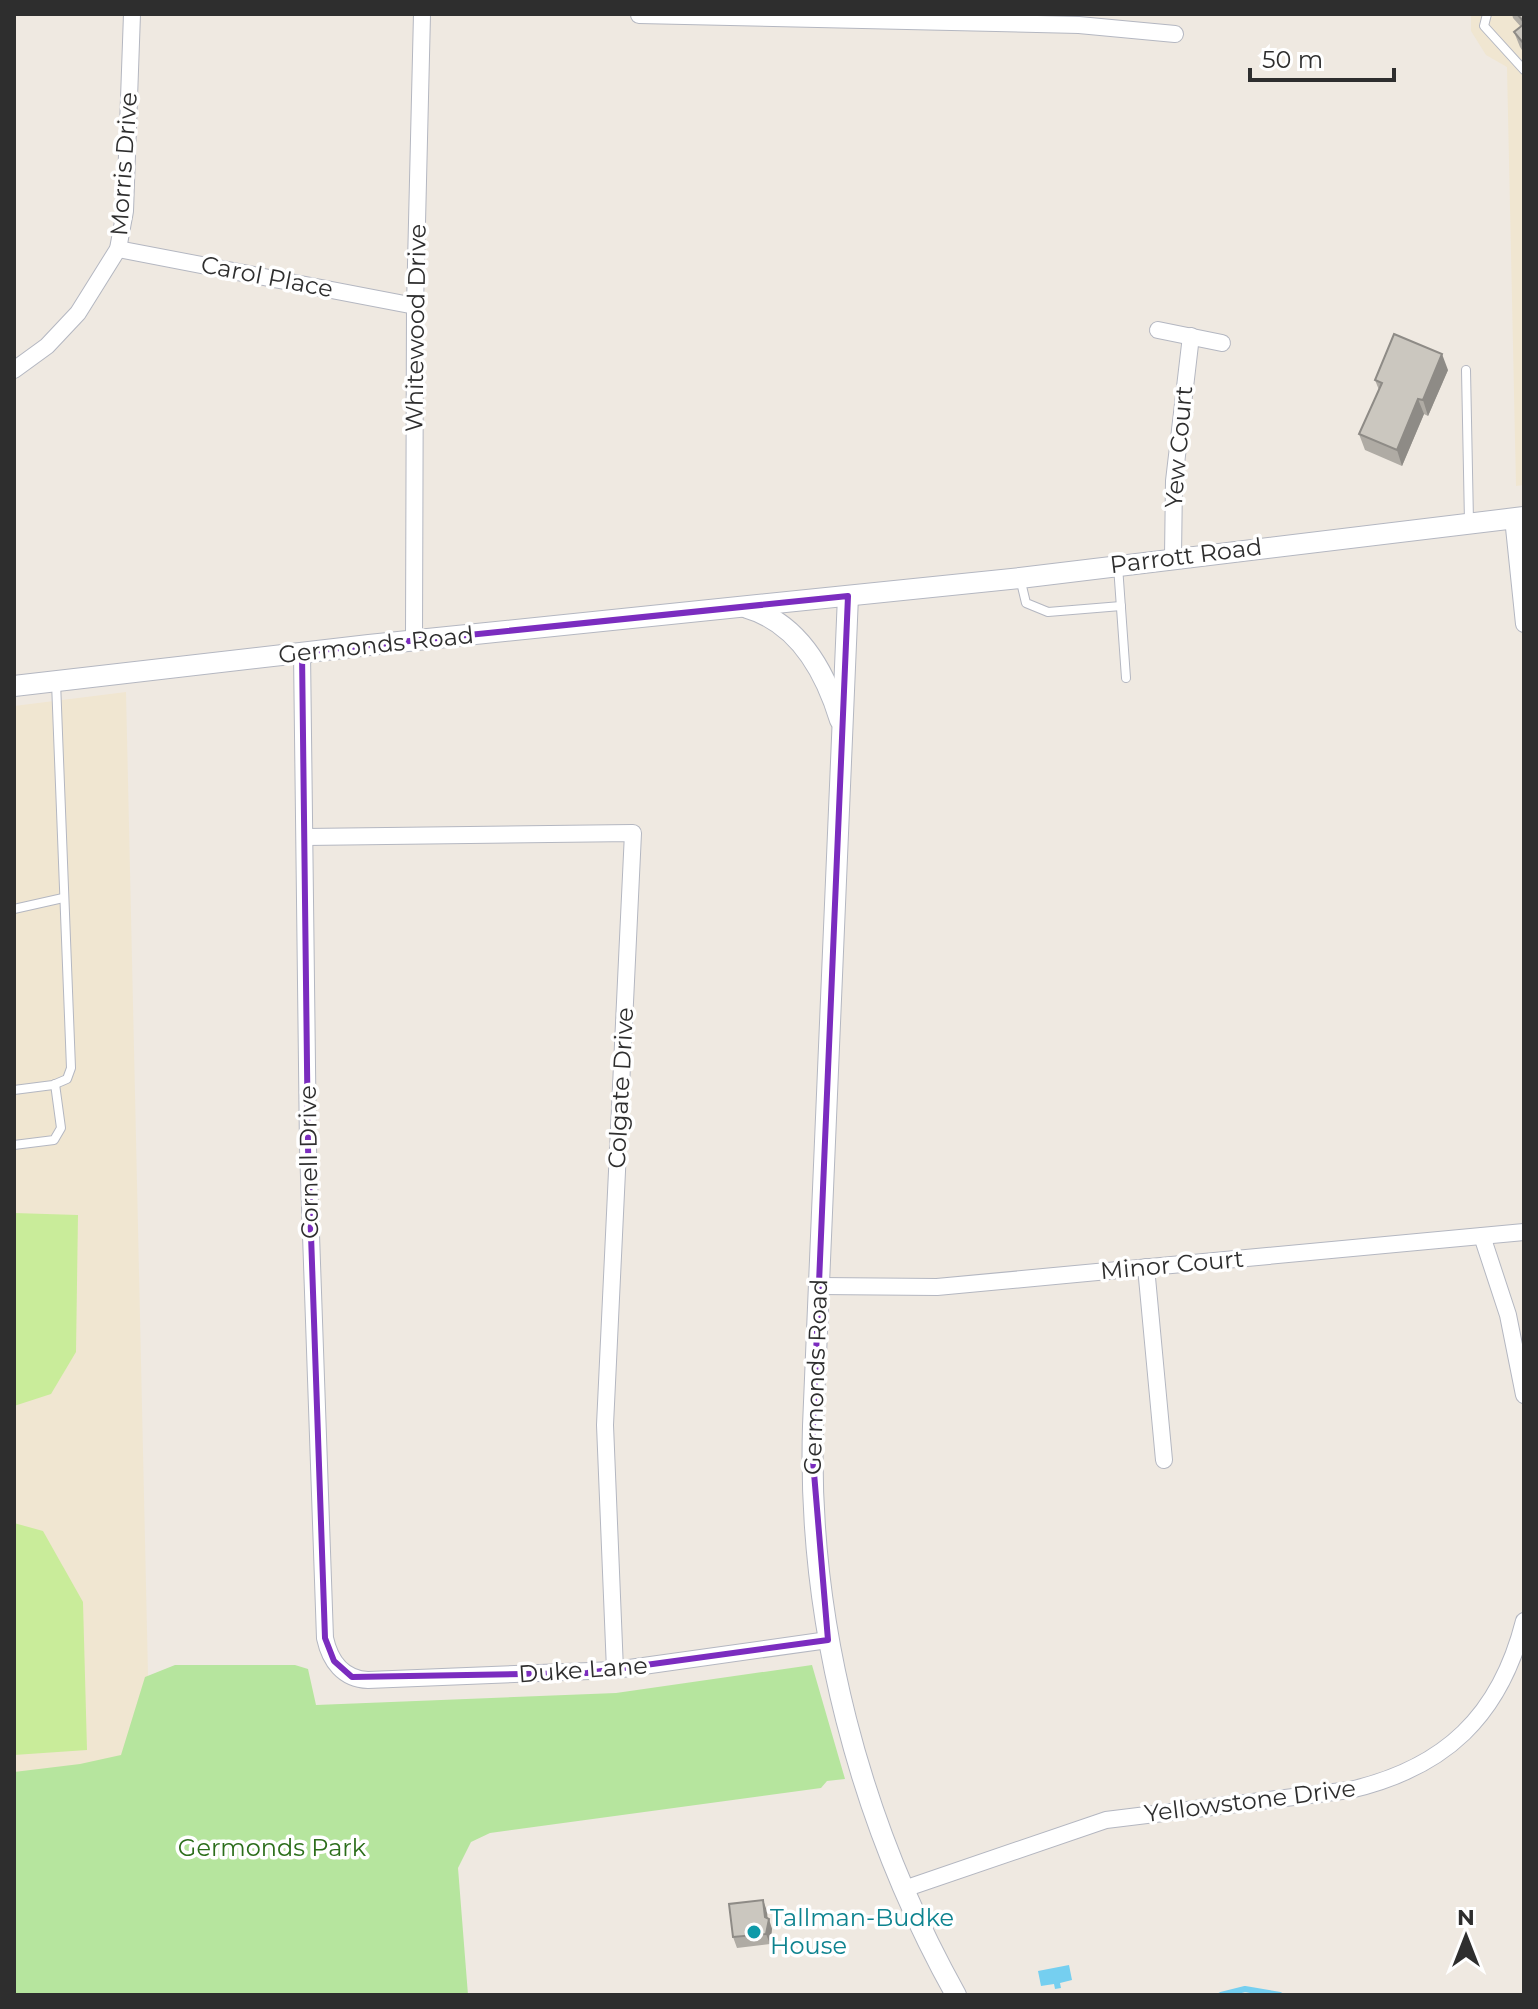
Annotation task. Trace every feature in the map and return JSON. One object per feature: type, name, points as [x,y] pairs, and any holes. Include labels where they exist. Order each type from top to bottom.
[{"type":"street","name":"Morris Drive","points":[[14,370],[47,346],[78,313],[118,249],[125,211],[132,14]]},
{"type":"street","name":"Whitewood Drive","points":[[414,641],[415,306],[422,14]]},
{"type":"street","points":[[639,15],[795,16],[1079,25],[1175,34]]},
{"type":"street","name":"Carol Place","points":[[118,249],[415,306]]},
{"type":"street","points":[[1158,330],[1222,343]]},
{"type":"street","name":"Yew Court","points":[[1173,557],[1174,481],[1191,336]]},
{"type":"street","points":[[1519,518],[1524,624]]},
{"type":"street","name":"Parrott Road","points":[[848,596],[1519,518]]},
{"type":"street","name":"Germonds Road","points":[[14,686],[302,652],[848,596],[812,1472],[817,1564],[828,1640],[866,1786],[904,1889],[956,1995]]},
{"type":"street","name":"Germonds Road","points":[[739,607],[773,619],[808,651],[827,685],[843,736]]},
{"type":"street","name":"Cornell Drive","points":[[302,652],[308,1148],[325,1638],[329,1654],[339,1668]]},
{"type":"street","name":"Colgate Drive","points":[[305,837],[633,833],[605,1425],[615,1670]]},
{"type":"street","name":"Minor Court","points":[[819,1286],[937,1287],[1524,1232]]},
{"type":"street","points":[[1482,1236],[1508,1315],[1524,1395]]},
{"type":"street","points":[[1146,1267],[1164,1460]]},
{"type":"street","name":"Yellowstone Drive","points":[[904,1889],[1106,1820],[1350,1790],[1382,1783],[1456,1743],[1489,1708],[1515,1656],[1524,1621]]},
{"type":"street","name":"Duke Lane","points":[[339,1668],[352,1677],[368,1680],[615,1670],[828,1640]]},
{"type":"lane","points":[[1487,14],[1484,26],[1524,70]]},
{"type":"lane","points":[[1466,370],[1469,523]]},
{"type":"lane","points":[[1117,565],[1126,678]]},
{"type":"lane","points":[[1020,578],[1026,603],[1048,612],[1121,606]]},
{"type":"lane","points":[[14,1090],[55,1084],[67,1079],[71,1068],[56,681]]},
{"type":"lane","points":[[14,909],[63,898]]},
{"type":"lane","points":[[14,1145],[54,1140],[61,1128],[55,1084]]},
{"type":"highlighted area","points":[[848,596],[812,1449],[828,1640],[587,1673],[352,1677],[334,1661],[325,1638],[308,1148],[302,652]]},
{"type":"shaded area","points":[[1471,14],[1524,14],[1524,485],[1516,486],[1507,67],[1486,55],[1471,31]]},
{"type":"shaded area","points":[[126,692],[150,1764],[14,1781],[14,706]]},
{"type":"green space","points":[[14,1213],[78,1215],[76,1352],[51,1394],[14,1406]]},
{"type":"green space","points":[[14,1523],[43,1531],[83,1602],[87,1750],[14,1755]]},
{"type":"green space","name":"Germonds Park","points":[[175,1665],[295,1665],[308,1669],[316,1705],[616,1693],[812,1665],[845,1779],[827,1781],[821,1788],[490,1833],[471,1842],[458,1868],[468,1995],[14,1995],[14,1772],[80,1764],[121,1755],[145,1677]]},
{"type":"water","points":[[1069,1965],[1072,1980],[1060,1983],[1061,1988],[1055,1989],[1054,1984],[1041,1986],[1038,1971]]},
{"type":"building","points":[[1524,24],[1524,44],[1514,32]]},
{"type":"building","points":[[1394,334],[1442,354],[1423,400],[1418,399],[1397,450],[1359,434],[1382,383],[1375,380]]},
{"type":"building","name":"Tallman-Budke House","points":[[763,1900],[765,1917],[769,1919],[766,1934],[733,1937],[729,1904]]},
{"type":"waterway","points":[[1221,1995],[1245,1989],[1280,1995]]},
{"type":"place","name":"Tallman-Budke House","points":[[754,1932]]}]
